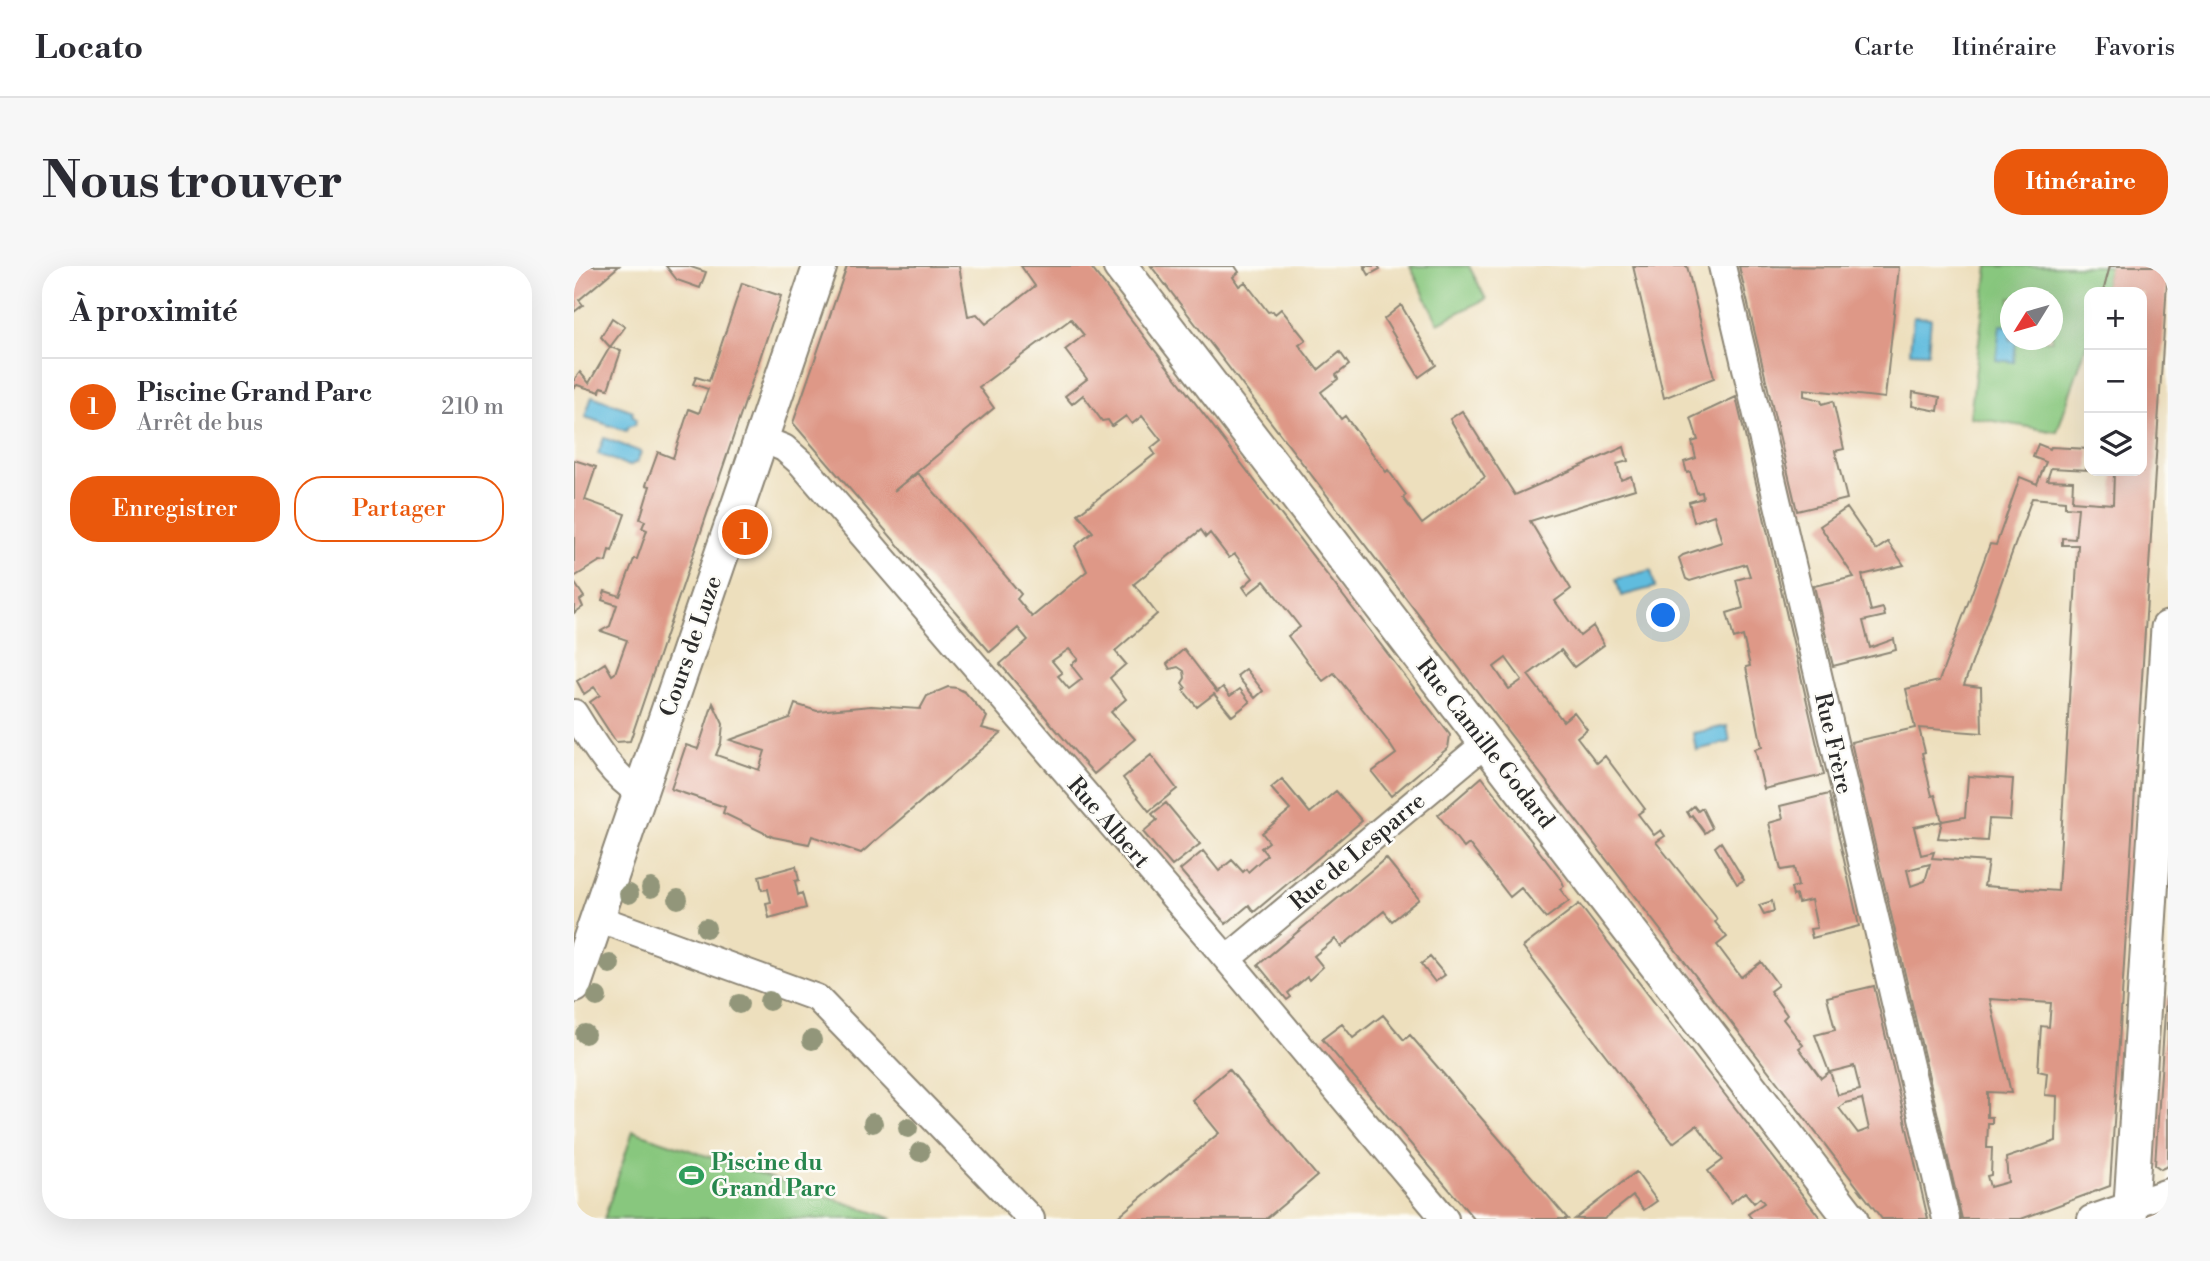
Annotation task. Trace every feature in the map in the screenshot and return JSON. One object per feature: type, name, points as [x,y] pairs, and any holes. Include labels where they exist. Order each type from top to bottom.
[{"type":"street","name":"Cours de Luze","points":[[574,986],[820,266]]},
{"type":"street","name":"Rue Camille Godard","points":[[1120,266],[1851,1219]]},
{"type":"street","name":"Rue Frère","points":[[1722,266],[1946,1219]]},
{"type":"street","name":"Rue Albert","points":[[761,439],[784,448],[801,463],[1445,1219]]},
{"type":"street","points":[[2131,1212],[2162,798],[2168,628]]},
{"type":"street","points":[[574,713],[609,766],[624,782],[640,793]]},
{"type":"street","name":"Rue de Lesparre","points":[[1227,960],[1486,743]]},
{"type":"street","points":[[597,918],[817,998],[1031,1219]]},
{"type":"street","points":[[2091,1219],[2131,1212],[2168,1192]]},
{"type":"green space","points":[[1410,266],[1469,266],[1486,299],[1438,323]]},
{"type":"green space","points":[[1988,266],[2110,266],[2104,287],[2084,287],[2084,352],[2057,432],[1970,417]]},
{"type":"green space","name":"Piscine du Grand Parc","points":[[633,1131],[893,1219],[604,1219]]},
{"type":"water","points":[[1913,317],[1931,318],[1928,353],[1910,352]]},
{"type":"water","points":[[2000,325],[2000,350],[2015,350],[2014,362],[1996,360]]},
{"type":"water","points":[[592,396],[633,411],[635,425],[628,427],[626,431],[585,417]]},
{"type":"water","points":[[604,438],[641,452],[637,462],[629,466],[598,454]]},
{"type":"water","points":[[1651,570],[1655,587],[1621,596],[1616,579]]},
{"type":"water","points":[[1727,726],[1730,742],[1696,750],[1693,733]]},
{"type":"building","points":[[574,266],[619,266],[579,300],[583,305],[574,312]]},
{"type":"building","points":[[666,266],[688,266],[706,272],[700,288],[677,280]]},
{"type":"building","points":[[847,266],[959,266],[968,316],[977,314],[986,324],[1035,286],[1021,266],[1090,266],[1450,735],[1448,748],[1391,796],[1372,772],[1396,754],[1387,740],[1334,673],[1323,681],[1305,659],[1288,636],[1300,627],[1264,581],[1248,594],[1243,587],[1253,578],[1235,554],[1229,558],[1210,533],[1206,537],[1201,530],[1134,584],[1157,614],[1115,651],[1126,664],[1110,678],[1126,699],[1111,712],[1135,739],[1094,774],[1000,664],[1028,640],[1018,628],[990,652],[793,423]],"holes":[[[1071,319],[1084,335],[1065,350],[1087,379],[1065,396],[1072,404],[1083,395],[1102,421],[1108,420],[1112,426],[1126,416],[1132,424],[1142,416],[1161,440],[1151,448],[1155,454],[1078,514],[1093,532],[1075,546],[1087,571],[1032,617],[1017,599],[1021,594],[918,473],[894,491],[994,408],[979,387]],[[1069,649],[1078,659],[1071,665],[1082,679],[1069,689],[1058,676],[1062,673],[1052,661]]]},
{"type":"building","points":[[1151,266],[1235,266],[1239,272],[1233,277],[1239,286],[1245,282],[1268,312],[1273,311],[1275,314],[1281,309],[1306,340],[1299,345],[1318,370],[1340,352],[1349,365],[1336,375],[1338,379],[1321,392],[1341,419],[1345,416],[1386,472],[1388,470],[1406,495],[1403,498],[1422,524],[1485,477],[1450,419],[1462,411],[1515,495],[1624,447],[1628,461],[1617,464],[1621,480],[1631,476],[1635,489],[1530,521],[1571,589],[1555,601],[1580,636],[1593,626],[1604,645],[1574,667],[1561,650],[1528,675],[1563,721],[1574,712],[1587,729],[1577,737],[1597,763],[1605,756],[1645,809],[1638,814],[1654,835],[1661,830],[1665,836],[1656,842],[1715,916],[1715,922],[1727,937],[1717,945],[1741,977],[1761,962],[1778,985],[1770,991],[1787,1015],[1783,1019],[1803,1045],[1799,1048],[1821,1078],[1829,1072],[1815,1035],[1835,1030],[1827,997],[1874,986],[1928,1219],[1882,1219]],"holes":[[[1506,658],[1522,680],[1509,689],[1494,667]],[[1854,1066],[1860,1090],[1838,1095],[1830,1072]],[[1862,1099],[1869,1129],[1858,1133],[1839,1108],[1845,1103]]]},
{"type":"building","points":[[1364,266],[1378,266],[1380,269],[1369,275]]},
{"type":"building","points":[[1633,266],[1687,266],[1714,378],[1664,398]]},
{"type":"building","points":[[1739,266],[1899,267],[1885,398],[1804,389],[1804,396],[1821,400],[1822,404],[1833,401],[1844,449],[1835,451],[1847,499],[1797,511]]},
{"type":"building","points":[[2110,266],[2168,266],[2110,1186],[2021,1219],[1962,1219],[1851,742],[1915,728],[1906,689],[1939,681],[1990,544],[1996,545],[2020,477],[2037,484],[2046,462],[2033,457],[2038,444],[2050,449],[2084,449],[2084,470],[2051,468],[2047,480],[2073,481],[2072,501],[2113,504],[2114,476],[2147,476],[2147,287],[2104,287]],"holes":[[[2032,498],[2065,501],[2065,507],[2078,508],[2075,539],[2062,538],[2062,545],[2078,545],[2058,891],[1984,886],[1988,862],[1932,858],[1934,852],[1921,855],[1914,827],[1942,821],[1935,795],[1932,796],[1919,728],[1982,733],[1981,687],[1964,685]],[[1930,864],[1925,881],[1911,886],[1907,870]],[[1990,999],[2051,1003],[2049,1027],[2041,1026],[2038,1071],[2047,1073],[2045,1095],[2057,1096],[2056,1141],[2006,1158],[2008,1182],[1990,1187],[1987,1176],[1991,1175],[1992,1148],[1987,1148],[1988,1123],[1992,1123],[1992,1117],[1987,1117],[1987,1092],[2011,1093]]]},
{"type":"building","points":[[742,283],[781,296],[630,741],[616,742],[590,702],[600,695],[594,687],[584,694],[577,681],[605,663],[612,675],[615,673],[627,640],[601,631],[610,626],[617,605],[602,600],[605,591],[620,596],[634,559],[637,559],[647,530],[642,528],[645,521],[640,519],[650,486],[646,485],[658,452],[673,458],[689,409],[699,413],[708,389],[693,384],[696,377],[709,381]]},
{"type":"building","points":[[1401,305],[1436,365],[1419,377],[1384,319]]},
{"type":"building","points":[[612,318],[625,327],[610,347],[601,337]]},
{"type":"building","points":[[610,347],[621,351],[608,389],[601,387],[600,392],[577,385],[574,388],[574,380],[580,372],[589,383]]},
{"type":"building","points":[[1913,392],[1940,397],[1938,411],[1912,406]]},
{"type":"building","points":[[1736,397],[1824,775],[1764,789],[1755,749],[1762,747],[1746,667],[1750,666],[1743,636],[1734,639],[1727,613],[1743,608],[1736,580],[1750,576],[1746,564],[1690,581],[1686,579],[1679,558],[1722,542],[1714,515],[1694,522],[1689,502],[1703,498],[1702,492],[1697,493],[1684,462],[1696,458],[1692,442],[1698,440],[1691,418]]},
{"type":"building","points":[[574,460],[596,467],[585,500],[625,514],[606,562],[600,561],[574,577]]},
{"type":"building","points":[[1847,508],[1876,550],[1888,542],[1904,565],[1862,575],[1871,611],[1883,608],[1885,616],[1863,621],[1870,648],[1894,639],[1896,650],[1833,666],[1814,586],[1854,577],[1820,526]]},
{"type":"building","points":[[574,582],[584,597],[580,600],[583,607],[574,613]]},
{"type":"building","points":[[1184,649],[1217,692],[1223,687],[1230,696],[1240,689],[1250,702],[1232,716],[1214,694],[1197,707],[1183,690],[1186,688],[1182,683],[1185,678],[1184,671],[1178,667],[1170,669],[1167,664]]},
{"type":"building","points":[[1246,669],[1263,691],[1255,698],[1237,676]]},
{"type":"building","points":[[948,687],[965,692],[987,717],[982,728],[1001,733],[861,853],[812,836],[809,844],[773,837],[723,813],[725,807],[671,789],[686,745],[698,749],[713,703],[723,724],[721,743],[716,755],[759,770],[765,751],[730,740],[790,718],[795,704],[817,711],[871,706],[920,709],[927,696]]},
{"type":"building","points":[[1151,755],[1177,789],[1149,811],[1123,778]]},
{"type":"building","points":[[1968,776],[2013,779],[2010,820],[1989,819],[1987,841],[1938,838],[1942,821],[1965,817]]},
{"type":"building","points":[[1482,777],[1562,881],[1564,886],[1560,889],[1569,901],[1546,918],[1521,888],[1510,897],[1469,844],[1464,848],[1438,815]]},
{"type":"building","points":[[1282,779],[1310,813],[1336,791],[1362,821],[1254,912],[1249,905],[1226,924],[1180,870],[1203,851],[1219,871],[1232,860],[1243,872],[1246,869],[1248,872],[1267,855],[1261,848],[1269,842],[1262,833],[1290,810],[1271,788]]},
{"type":"building","points":[[1829,794],[1859,926],[1812,938],[1810,929],[1817,928],[1811,900],[1798,903],[1796,895],[1793,896],[1791,888],[1798,886],[1794,868],[1781,870],[1769,823],[1783,819],[1780,806]]},
{"type":"building","points":[[1166,803],[1200,844],[1172,866],[1143,832],[1157,820],[1152,814]]},
{"type":"building","points":[[1694,806],[1698,811],[1702,808],[1712,828],[1705,833],[1687,812]]},
{"type":"building","points":[[1721,842],[1744,880],[1737,884],[1715,847]]},
{"type":"building","points":[[1386,858],[1419,899],[1392,921],[1384,911],[1341,947],[1335,939],[1314,956],[1323,967],[1288,993],[1291,997],[1287,1000],[1258,965]]},
{"type":"building","points":[[796,866],[798,895],[802,893],[806,908],[769,918],[766,903],[771,902],[768,889],[762,890],[759,876]]},
{"type":"building","points":[[1772,901],[1774,911],[1764,914],[1759,905]]},
{"type":"building","points":[[1579,904],[1821,1219],[1752,1219],[1748,1214],[1764,1203],[1760,1198],[1754,1203],[1745,1192],[1731,1203],[1708,1171],[1723,1160],[1697,1125],[1673,1143],[1646,1108],[1523,947]]},
{"type":"building","points":[[1430,957],[1445,975],[1435,982],[1421,964]]},
{"type":"building","points":[[2166,997],[2168,1166],[2161,1169],[2155,1165]]},
{"type":"building","points":[[1383,1015],[1404,1040],[1410,1035],[1568,1219],[1474,1219],[1322,1039],[1342,1024],[1353,1038]]},
{"type":"building","points":[[1229,1069],[1317,1176],[1266,1219],[1115,1219],[1219,1133],[1192,1100]]},
{"type":"building","points":[[1636,1172],[1657,1201],[1644,1210],[1633,1196],[1604,1219],[1575,1219]]},
{"type":"building","points":[[2168,1213],[2168,1219],[2152,1219]]},
{"type":"place","name":"Piscine Grand Parc","points":[[745,532]]},
{"type":"place","name":"Piscine du Grand Parc","points":[[691,1175]]}]
